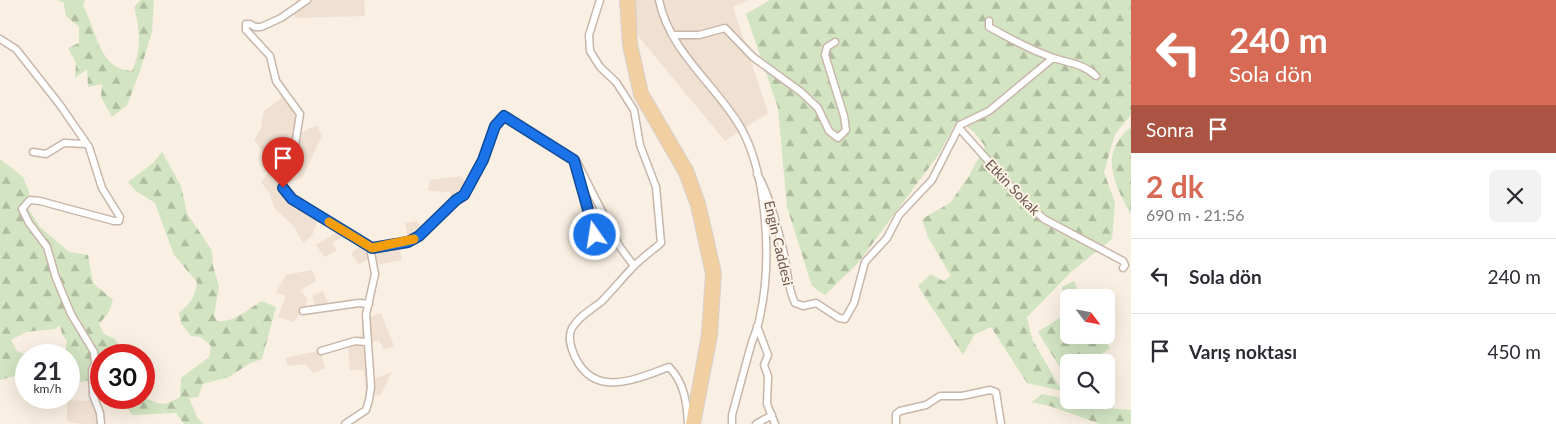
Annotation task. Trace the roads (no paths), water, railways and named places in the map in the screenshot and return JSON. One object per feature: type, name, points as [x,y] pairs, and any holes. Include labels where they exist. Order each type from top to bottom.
[{"type":"main road","points":[[624,0],[627,45],[638,95],[683,173],[695,205],[710,274],[706,334],[689,424]]},
{"type":"main road","points":[[630,0],[634,52],[644,93],[689,170],[701,203],[717,273],[713,335],[696,424]]},
{"type":"street","points":[[307,0],[267,25],[255,27],[246,24],[246,30],[270,56],[276,81],[300,114],[294,152],[283,176],[283,188],[292,199],[372,248],[408,242],[419,236],[456,200],[464,195],[483,160],[495,126],[504,116],[574,160],[583,172],[620,247],[634,266]]},
{"type":"street","points":[[600,0],[589,35],[590,51],[600,67],[616,82],[634,110],[640,145],[645,151],[656,187],[662,243],[634,266],[599,303],[579,319],[572,329],[570,345],[579,366],[588,376],[607,383],[638,379],[669,367],[678,376],[689,424]]},
{"type":"street","points":[[659,0],[662,16],[678,48],[738,122],[753,153],[757,174],[766,232],[765,272],[757,326],[732,415],[732,424]]},
{"type":"street","points":[[989,21],[989,27],[1020,44],[1053,58],[1085,66],[1096,76]]},
{"type":"street","points":[[672,35],[699,35],[725,28],[753,57],[801,92],[818,108],[830,131],[838,138],[846,130],[844,116],[825,55],[827,47],[835,42]]},
{"type":"street","points":[[1,40],[16,49],[60,105],[87,144],[102,188],[120,216],[119,221],[30,200],[22,209],[47,247],[56,278],[70,314],[94,352],[95,363],[92,371],[93,395],[100,413],[101,424]]},
{"type":"street","name":"Engin Caddesi","points":[[757,174],[770,200],[784,253],[787,282],[795,302],[803,306],[816,304],[839,318],[845,319],[854,303],[865,262],[887,238],[899,215],[932,180],[959,128],[969,119],[989,111],[1053,58]]},
{"type":"street","name":"Etkin Sokak","points":[[959,128],[1024,201],[1044,219],[1122,261],[1125,265],[1123,268]]},
{"type":"street","points":[[33,152],[46,154],[64,143],[87,144]]},
{"type":"street","points":[[574,160],[590,210],[595,235],[594,242],[589,244],[581,242],[574,233]]},
{"type":"street","points":[[345,424],[366,410],[371,387],[366,342],[366,314],[375,274],[370,253],[372,248]]},
{"type":"street","points":[[303,312],[359,302],[369,304]]},
{"type":"street","points":[[757,326],[768,355],[764,365],[768,376],[767,404],[775,424]]},
{"type":"street","points":[[321,351],[355,340],[366,342]]},
{"type":"street","points":[[896,424],[896,414],[900,411],[926,405],[940,396],[962,396],[990,390],[996,392],[1001,424]]},
{"type":"street","points":[[732,415],[736,424]]},
{"type":"street","points":[[756,424],[772,415]]}]
